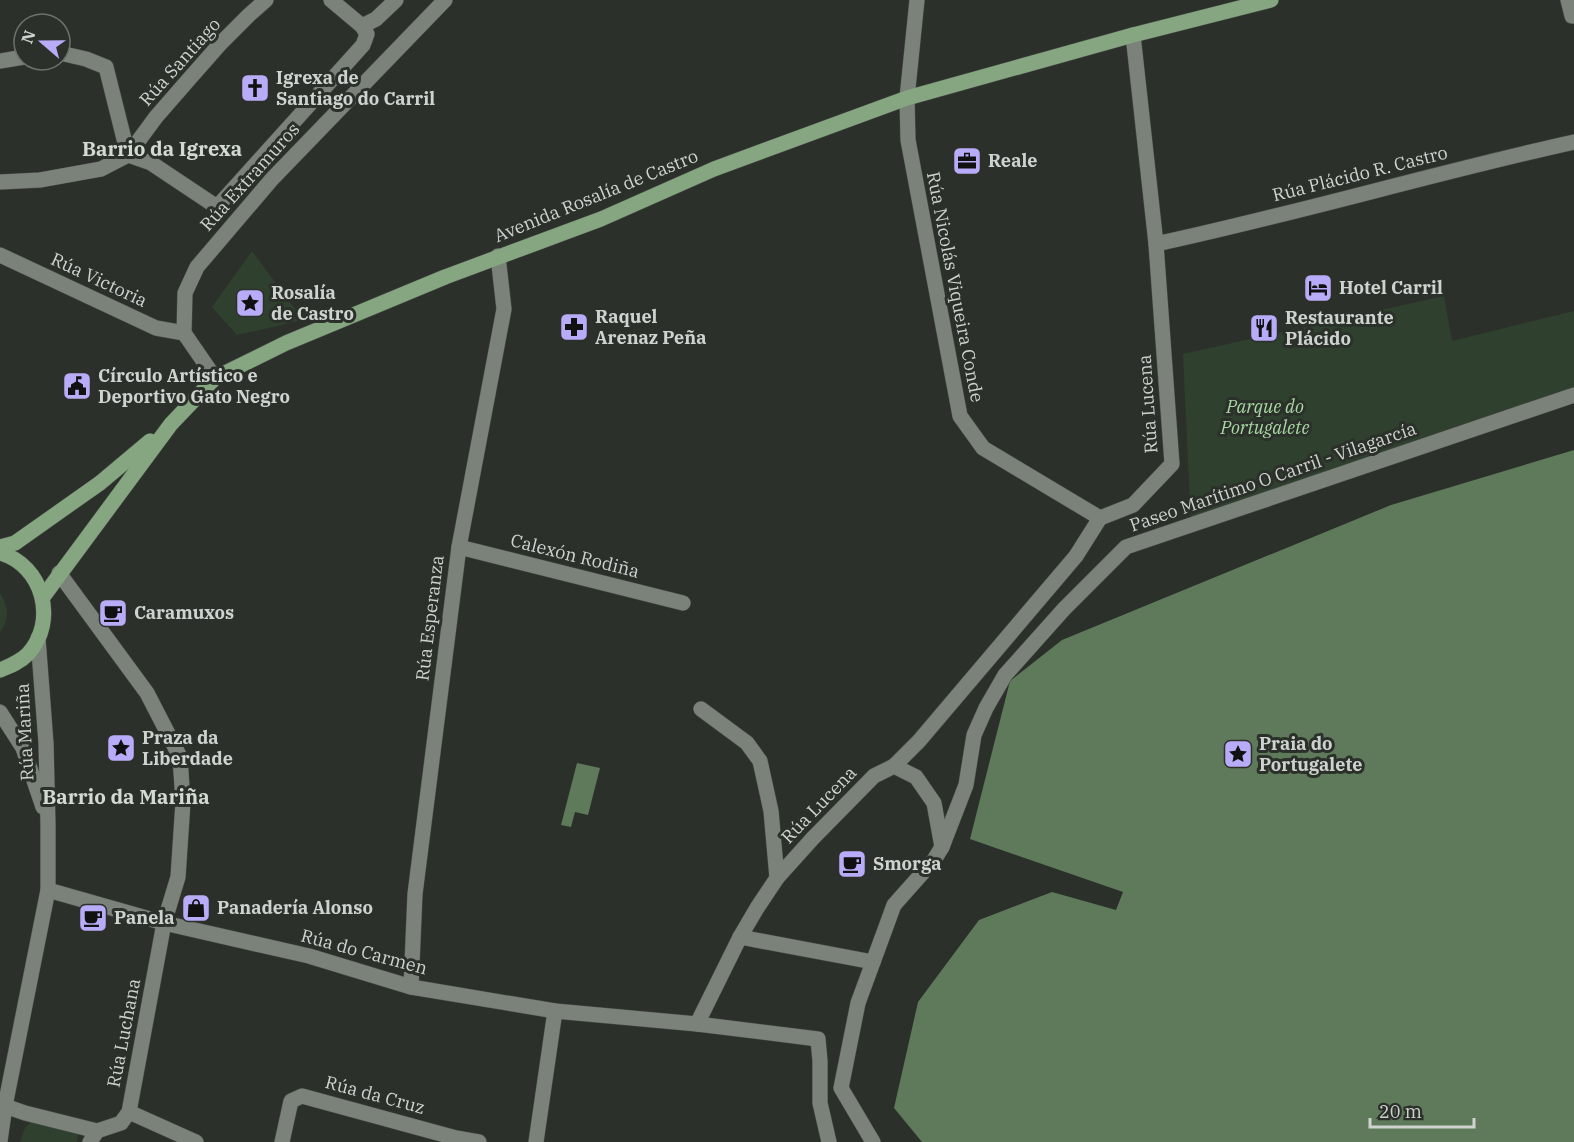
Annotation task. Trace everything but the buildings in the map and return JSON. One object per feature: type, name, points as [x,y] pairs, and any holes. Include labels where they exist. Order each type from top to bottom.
[{"type":"main road","name":"Avenida Rosalía de Castro","points":[[43,597],[171,424],[215,378],[293,339],[498,256],[601,219],[714,169],[907,98],[1133,35],[1270,0]]},
{"type":"main road","points":[[0,548],[15,543],[100,483],[171,424]]},
{"type":"main road","points":[[0,553],[8,555],[24,566],[36,580],[43,597],[44,611],[43,625],[28,654],[12,666],[0,670]]},
{"type":"street","name":"Rúa Santiago","points":[[0,182],[40,180],[101,169],[128,155],[169,101],[220,44],[266,0]]},
{"type":"street","points":[[72,56],[106,67],[128,155],[151,163],[217,207],[363,45],[367,34],[362,26],[331,0]]},
{"type":"street","points":[[362,26],[376,19],[396,0]]},
{"type":"street","name":"Rúa Extramuros","points":[[184,333],[185,293],[197,267],[272,179],[445,0]]},
{"type":"street","name":"Rúa Nicolás Viqueira Conde","points":[[917,0],[907,98],[908,140],[960,416],[983,448],[1100,518]]},
{"type":"street","points":[[1568,0],[1573,18]]},
{"type":"street","name":"Rúa Lucena","points":[[697,1024],[740,937],[777,878],[874,776],[894,766],[920,741],[1076,556],[1100,518],[1133,505],[1172,464],[1156,244],[1133,35]]},
{"type":"street","name":"Rúa Plácido R. Castro","points":[[1156,244],[1217,231],[1574,142]]},
{"type":"street","name":"Rúa Victoria","points":[[0,255],[156,328],[184,333]]},
{"type":"street","name":"Rúa Esperanza","points":[[411,987],[416,894],[459,547],[504,309],[498,256]]},
{"type":"street","points":[[184,333],[215,378]]},
{"type":"street","name":"Paseo Marítimo O Carril - Vilagarcía","points":[[873,1142],[841,1088],[858,1003],[894,905],[934,860],[942,847],[966,785],[974,735],[986,708],[1005,675],[1064,609],[1126,547],[1574,395]]},
{"type":"street","name":"Calexón Rodiña","points":[[459,547],[683,603]]},
{"type":"street","points":[[48,890],[164,923],[178,877],[183,801],[180,758],[147,693],[59,573]]},
{"type":"street","name":"Rúa Mariña","points":[[0,1141],[48,890],[46,743],[38,638]]},
{"type":"street","name":"Rúa Lucena","points":[[701,709],[747,743],[760,761],[771,810],[777,878]]},
{"type":"street","name":"Rúa Mariña","points":[[0,712],[23,748],[48,824]]},
{"type":"street","points":[[894,766],[916,777],[934,803],[942,847]]},
{"type":"street","name":"Rúa do Carmen","points":[[164,923],[309,956],[411,987],[555,1011],[697,1024],[819,1039],[820,1103],[829,1142]]},
{"type":"street","name":"Rúa Luchana","points":[[5,1106],[93,1136],[121,1124],[129,1112],[164,923]]},
{"type":"street","points":[[740,937],[873,962]]},
{"type":"street","points":[[536,1142],[555,1011]]},
{"type":"street","name":"Rúa da Cruz","points":[[282,1142],[291,1101],[302,1096],[452,1140],[479,1142]]},
{"type":"street","points":[[129,1112],[195,1142]]},
{"type":"green space","points":[[252,251],[303,320],[237,335],[212,307]]},
{"type":"green space","name":"Parque do Portugalete","points":[[1444,296],[1452,341],[1574,311],[1574,395],[1191,525],[1183,354]]},
{"type":"green space","points":[[0,593],[5,603],[7,618],[0,632]]},
{"type":"green space","points":[[31,1122],[78,1134],[77,1142],[20,1142],[25,1128]]},
{"type":"shaded area","points":[[1574,450],[1574,1142],[922,1142],[894,1108],[918,1002],[979,920],[1052,892],[1116,910],[1123,892],[970,839],[1010,681],[1062,640],[1391,505]]},
{"type":"shaded area","points":[[577,763],[600,768],[588,815],[575,812],[571,827],[561,825]]},
{"type":"place","name":"Igrexa de Santiago do Carril","points":[[255,88]]},
{"type":"place","name":"Reale","points":[[967,161]]},
{"type":"place","name":"Hotel Carril","points":[[1318,288]]},
{"type":"place","name":"Rosalía de Castro","points":[[250,303]]},
{"type":"place","name":"Raquel Arenaz Peña","points":[[574,327]]},
{"type":"place","name":"Restaurante Plácido","points":[[1264,328]]},
{"type":"place","name":"Círculo Artístico e Deportivo Gato Negro","points":[[77,386]]},
{"type":"place","name":"Caramuxos","points":[[113,613]]},
{"type":"place","name":"Praza da Liberdade","points":[[121,748]]},
{"type":"place","name":"Praia do Portugalete","points":[[1238,754]]},
{"type":"place","name":"Smorga","points":[[852,864]]},
{"type":"place","name":"Panadería Alonso","points":[[196,908]]},
{"type":"place","name":"Panela","points":[[93,918]]},
{"type":"district","name":"Barrio da Igrexa","points":[[162,149]]},
{"type":"district","name":"Barrio da Mariña","points":[[126,797]]}]
